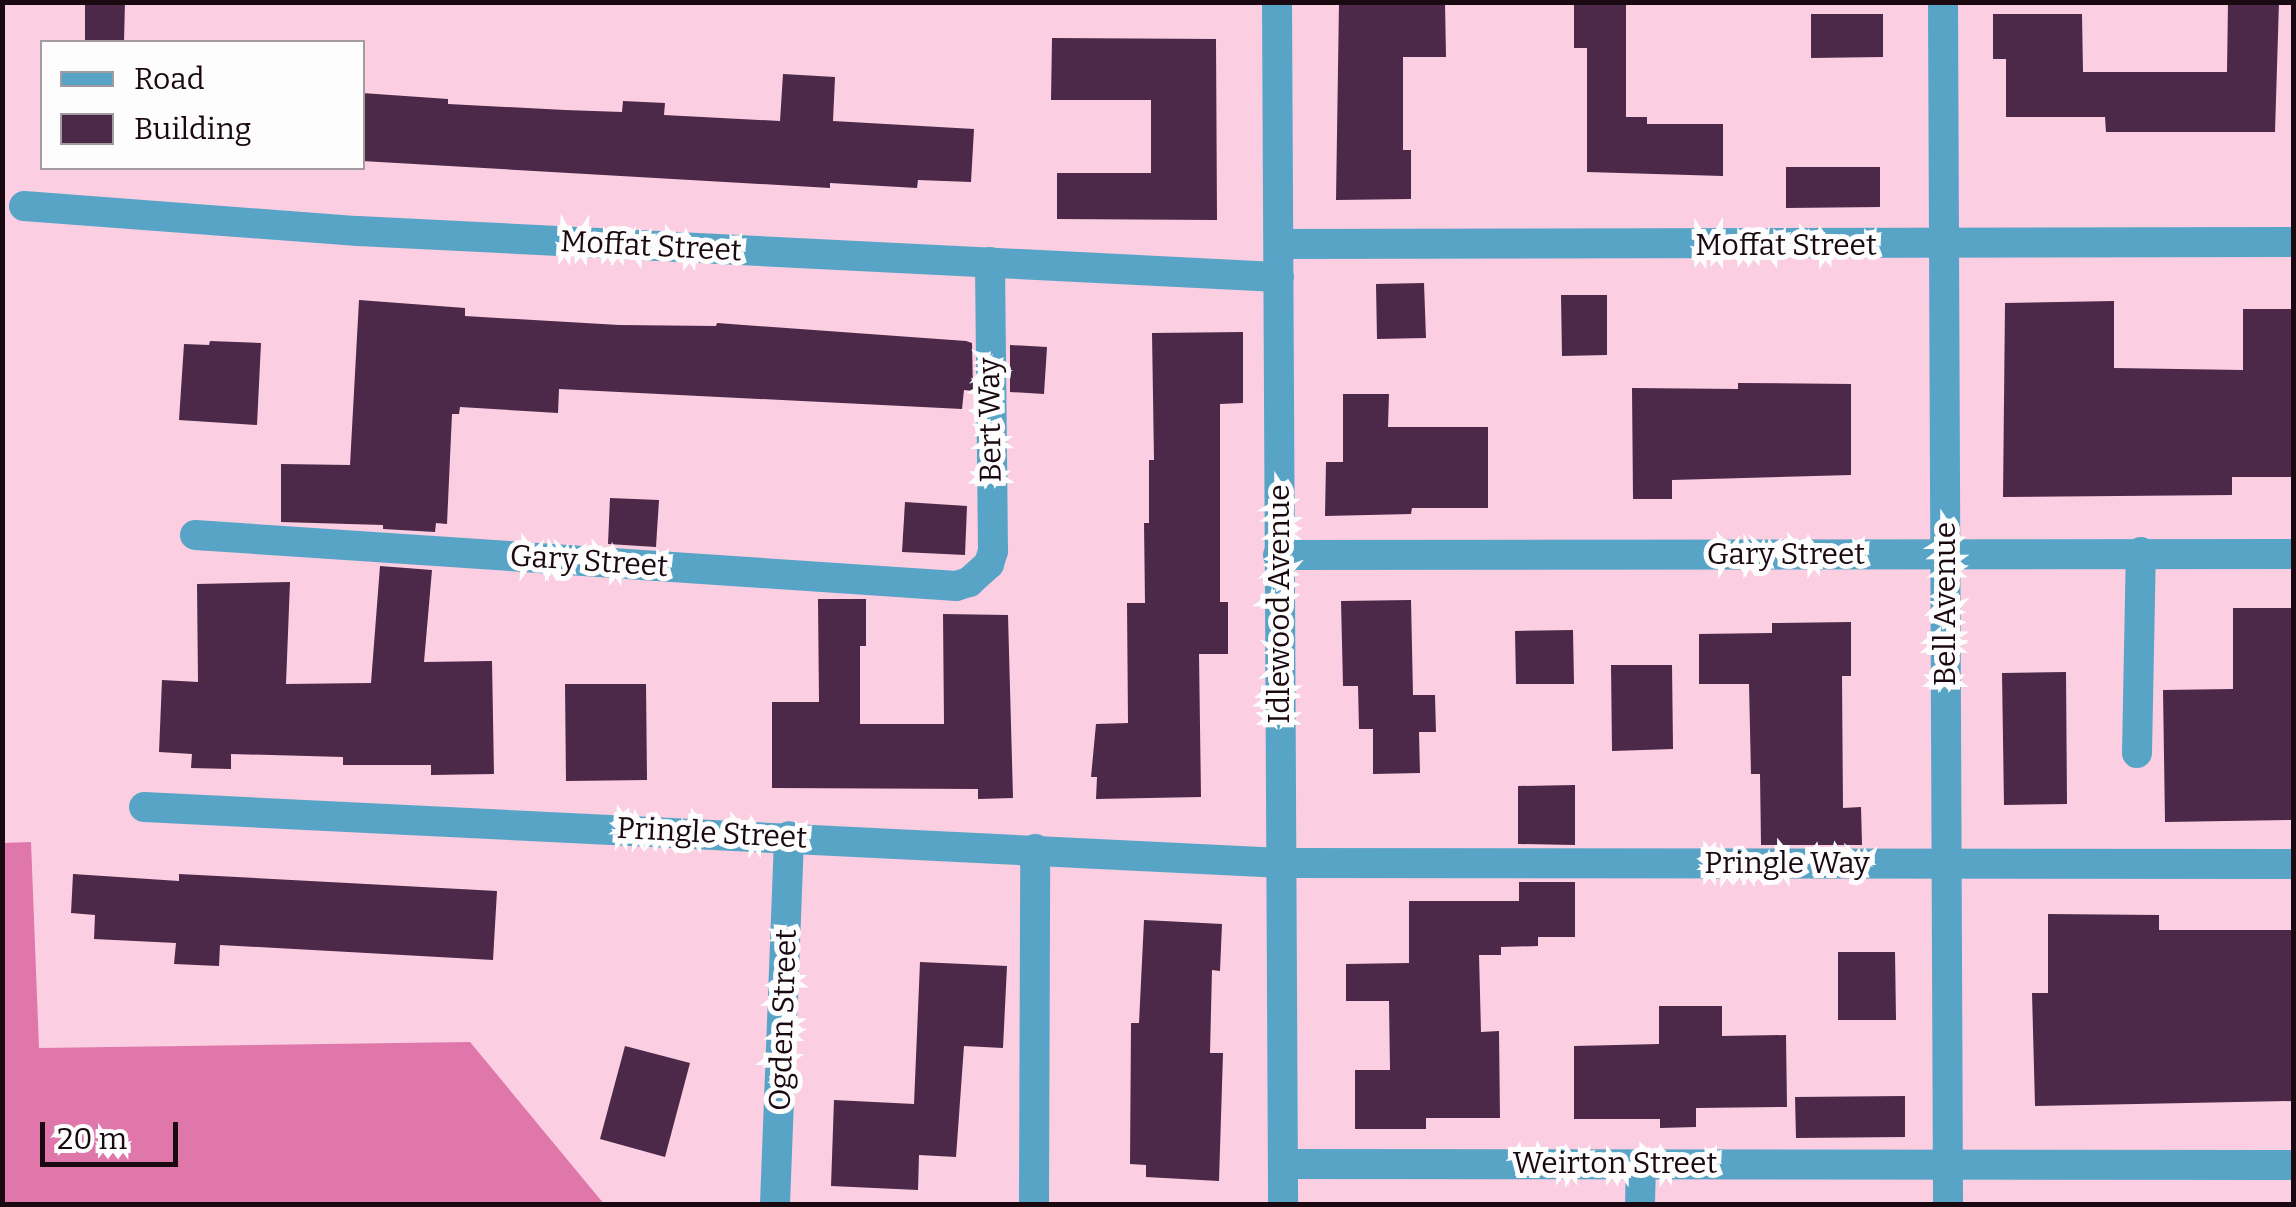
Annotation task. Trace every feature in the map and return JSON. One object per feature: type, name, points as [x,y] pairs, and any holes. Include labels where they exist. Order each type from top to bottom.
[{"type":"street","name":"Idlewood Avenue","points":[[1277,2],[1283,1204]]},
{"type":"street","name":"Bell Avenue","points":[[1943,2],[1948,1204]]},
{"type":"street","name":"Moffat Street","points":[[24,206],[358,232],[1279,276]]},
{"type":"street","name":"Moffat Street","points":[[1279,244],[1944,246],[2294,242]]},
{"type":"street","name":"Bert Way","points":[[980,574],[993,551],[990,262]]},
{"type":"street","name":"Gary Street","points":[[195,535],[956,586],[980,574]]},
{"type":"street","points":[[2137,752],[2141,552]]},
{"type":"street","name":"Gary Street","points":[[1278,555],[2294,554]]},
{"type":"street","name":"Pringle Street","points":[[144,808],[1280,862]]},
{"type":"street","name":"Ogden Street","points":[[776,1204],[790,836]]},
{"type":"street","points":[[1034,1204],[1035,850]]},
{"type":"street","name":"Pringle Way","points":[[1280,862],[2294,864]]},
{"type":"street","points":[[1640,1204],[1641,1163]]},
{"type":"street","name":"Weirton Street","points":[[1283,1164],[2294,1165]]},
{"type":"shaded area","points":[[31,842],[39,1048],[470,1042],[604,1204],[3,1204],[3,843]]},
{"type":"building","points":[[85,2],[125,2],[124,40],[85,40]]},
{"type":"building","points":[[1339,2],[1445,2],[1446,57],[1403,57],[1403,150],[1411,150],[1411,199],[1336,200]]},
{"type":"building","points":[[1574,2],[1626,2],[1626,117],[1647,117],[1647,124],[1723,124],[1723,176],[1587,172],[1587,48],[1574,48]]},
{"type":"building","points":[[2228,2],[2279,2],[2275,132],[2106,132],[2105,117],[2006,117],[2006,59],[1993,59],[1993,14],[2082,14],[2083,72],[2227,72]]},
{"type":"building","points":[[1811,14],[1883,14],[1883,57],[1811,58]]},
{"type":"building","points":[[1052,38],[1216,39],[1217,220],[1057,219],[1057,173],[1151,173],[1151,100],[1051,100]]},
{"type":"building","points":[[783,74],[835,77],[833,121],[974,129],[971,182],[918,180],[917,188],[830,183],[830,188],[365,161],[365,93],[448,99],[448,104],[622,112],[623,101],[665,103],[664,115],[780,121]]},
{"type":"building","points":[[1786,167],[1880,167],[1880,207],[1786,208]]},
{"type":"building","points":[[1424,283],[1426,338],[1377,339],[1376,284]]},
{"type":"building","points":[[1561,295],[1607,295],[1607,355],[1562,356]]},
{"type":"building","points":[[359,300],[465,308],[465,316],[619,325],[717,323],[966,341],[972,343],[973,391],[964,390],[962,409],[559,389],[558,413],[460,407],[459,414],[452,414],[447,524],[436,523],[435,532],[383,529],[383,525],[281,522],[281,464],[350,465]]},
{"type":"building","points":[[2114,301],[2114,368],[2243,370],[2243,309],[2294,309],[2294,477],[2232,477],[2232,495],[2003,497],[2005,303]]},
{"type":"building","points":[[1243,332],[1243,403],[1220,404],[1220,602],[1228,602],[1228,654],[1199,654],[1201,797],[1096,799],[1097,777],[1091,777],[1096,724],[1128,723],[1127,603],[1145,603],[1144,523],[1149,523],[1149,460],[1154,460],[1152,333]]},
{"type":"building","points":[[210,341],[261,343],[257,425],[179,420],[184,344],[209,345]]},
{"type":"building","points":[[1010,345],[1047,347],[1044,394],[1010,392]]},
{"type":"building","points":[[1738,383],[1851,384],[1851,475],[1672,480],[1672,499],[1633,499],[1632,388],[1738,389]]},
{"type":"building","points":[[1343,394],[1389,394],[1388,427],[1488,427],[1488,508],[1412,508],[1411,514],[1325,516],[1326,462],[1343,462]]},
{"type":"building","points":[[610,498],[659,500],[656,547],[608,544]]},
{"type":"building","points":[[905,502],[967,506],[965,555],[902,552]]},
{"type":"building","points":[[380,566],[432,570],[424,662],[492,661],[494,774],[431,775],[431,765],[343,765],[343,757],[231,754],[231,769],[191,768],[192,754],[159,752],[162,680],[198,682],[197,584],[290,582],[286,684],[371,683]]},
{"type":"building","points":[[818,599],[866,599],[866,646],[860,646],[860,724],[944,724],[943,614],[1008,615],[1013,798],[978,799],[978,789],[772,788],[772,702],[819,702]]},
{"type":"building","points":[[1411,600],[1413,695],[1435,695],[1436,732],[1419,732],[1420,773],[1373,774],[1373,729],[1359,729],[1358,686],[1343,686],[1341,601]]},
{"type":"building","points":[[2233,608],[2294,608],[2294,820],[2165,822],[2163,690],[2233,689]]},
{"type":"building","points":[[1851,622],[1851,676],[1842,676],[1843,808],[1861,807],[1862,845],[1761,845],[1760,774],[1751,774],[1749,684],[1699,684],[1699,634],[1772,633],[1772,623]]},
{"type":"building","points":[[1573,630],[1574,684],[1516,684],[1515,631]]},
{"type":"building","points":[[1611,665],[1672,665],[1673,749],[1612,751]]},
{"type":"building","points":[[2066,672],[2067,804],[2004,805],[2002,673]]},
{"type":"building","points":[[565,684],[646,684],[647,780],[566,781]]},
{"type":"building","points":[[1575,785],[1575,845],[1518,844],[1518,786]]},
{"type":"building","points":[[73,874],[179,881],[179,874],[497,891],[493,960],[220,945],[219,966],[174,964],[176,943],[94,939],[95,915],[71,913]]},
{"type":"building","points":[[1519,882],[1575,882],[1575,937],[1538,937],[1538,946],[1501,947],[1501,955],[1479,955],[1481,1032],[1499,1031],[1500,1118],[1426,1118],[1426,1129],[1355,1129],[1355,1070],[1390,1070],[1389,1001],[1346,1001],[1346,964],[1409,963],[1409,901],[1519,901]]},
{"type":"building","points":[[2048,914],[2159,915],[2159,930],[2294,930],[2294,1101],[2035,1106],[2032,993],[2048,993]]},
{"type":"building","points":[[1144,920],[1222,924],[1220,971],[1212,970],[1210,1053],[1223,1053],[1219,1181],[1146,1177],[1146,1165],[1130,1164],[1131,1023],[1139,1023]]},
{"type":"building","points":[[1838,952],[1895,952],[1896,1020],[1838,1020]]},
{"type":"building","points":[[920,962],[1007,966],[1003,1048],[964,1046],[956,1157],[919,1155],[918,1190],[831,1186],[834,1100],[914,1104]]},
{"type":"building","points":[[1659,1006],[1722,1006],[1722,1036],[1786,1035],[1787,1107],[1696,1108],[1696,1127],[1660,1128],[1660,1119],[1574,1119],[1574,1046],[1659,1044]]},
{"type":"building","points":[[625,1046],[690,1063],[665,1157],[600,1139]]},
{"type":"building","points":[[1905,1096],[1905,1137],[1796,1138],[1795,1097]]}]
